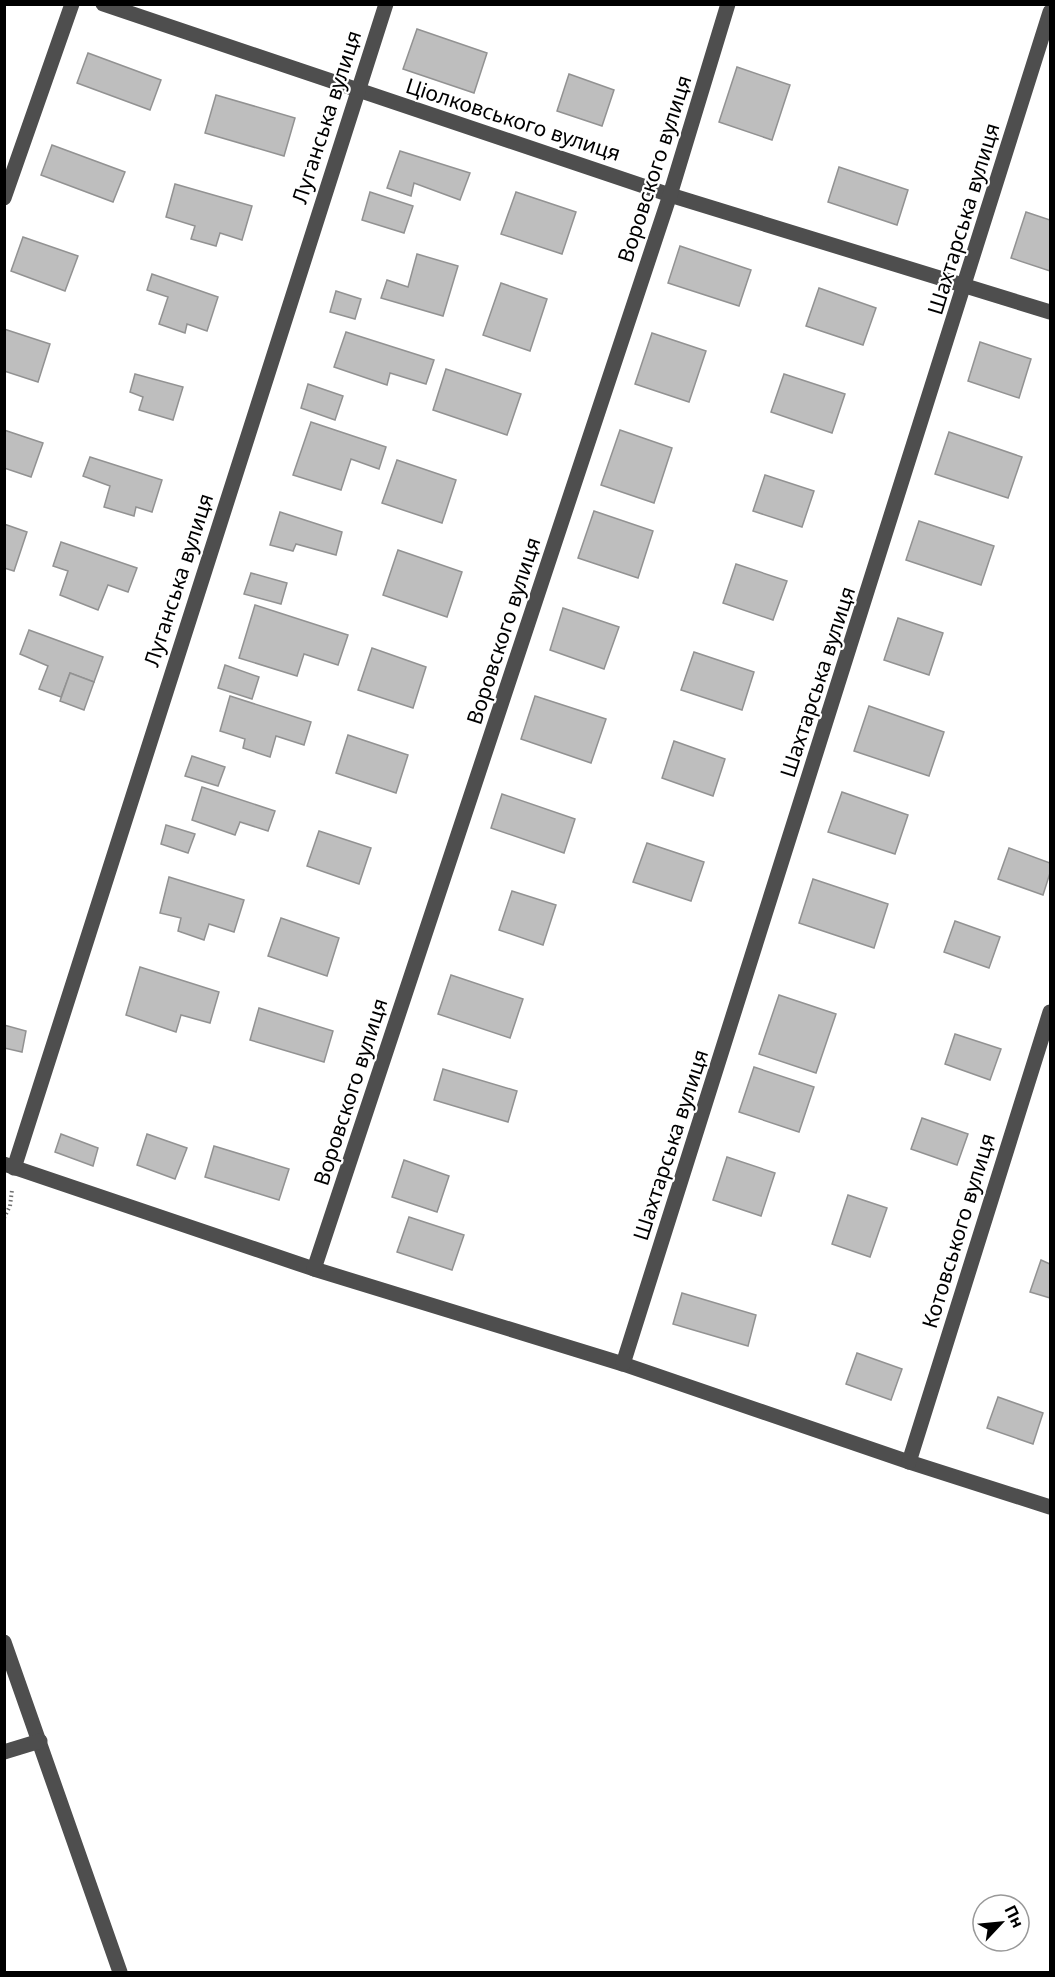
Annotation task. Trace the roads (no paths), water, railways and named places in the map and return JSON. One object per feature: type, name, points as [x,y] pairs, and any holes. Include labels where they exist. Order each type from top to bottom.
[{"type":"street","points":[[4,198],[72,4]]},
{"type":"street","name":"Ціолковського вулиця","points":[[103,4],[670,195],[1050,312]]},
{"type":"street","name":"Луганська вулиця","points":[[9,1166],[386,4]]},
{"type":"street","name":"Воровского вулиця","points":[[314,1269],[670,195],[728,4]]},
{"type":"street","name":"Шахтарська вулиця","points":[[623,1364],[966,285],[1050,12]]},
{"type":"street","name":"Котовського вулиця","points":[[909,1462],[1050,1012]]},
{"type":"street","points":[[9,1166],[314,1269],[623,1364],[909,1462],[1050,1507]]},
{"type":"street","points":[[4,1642],[120,1972]]},
{"type":"street","points":[[4,1752],[40,1742]]}]
